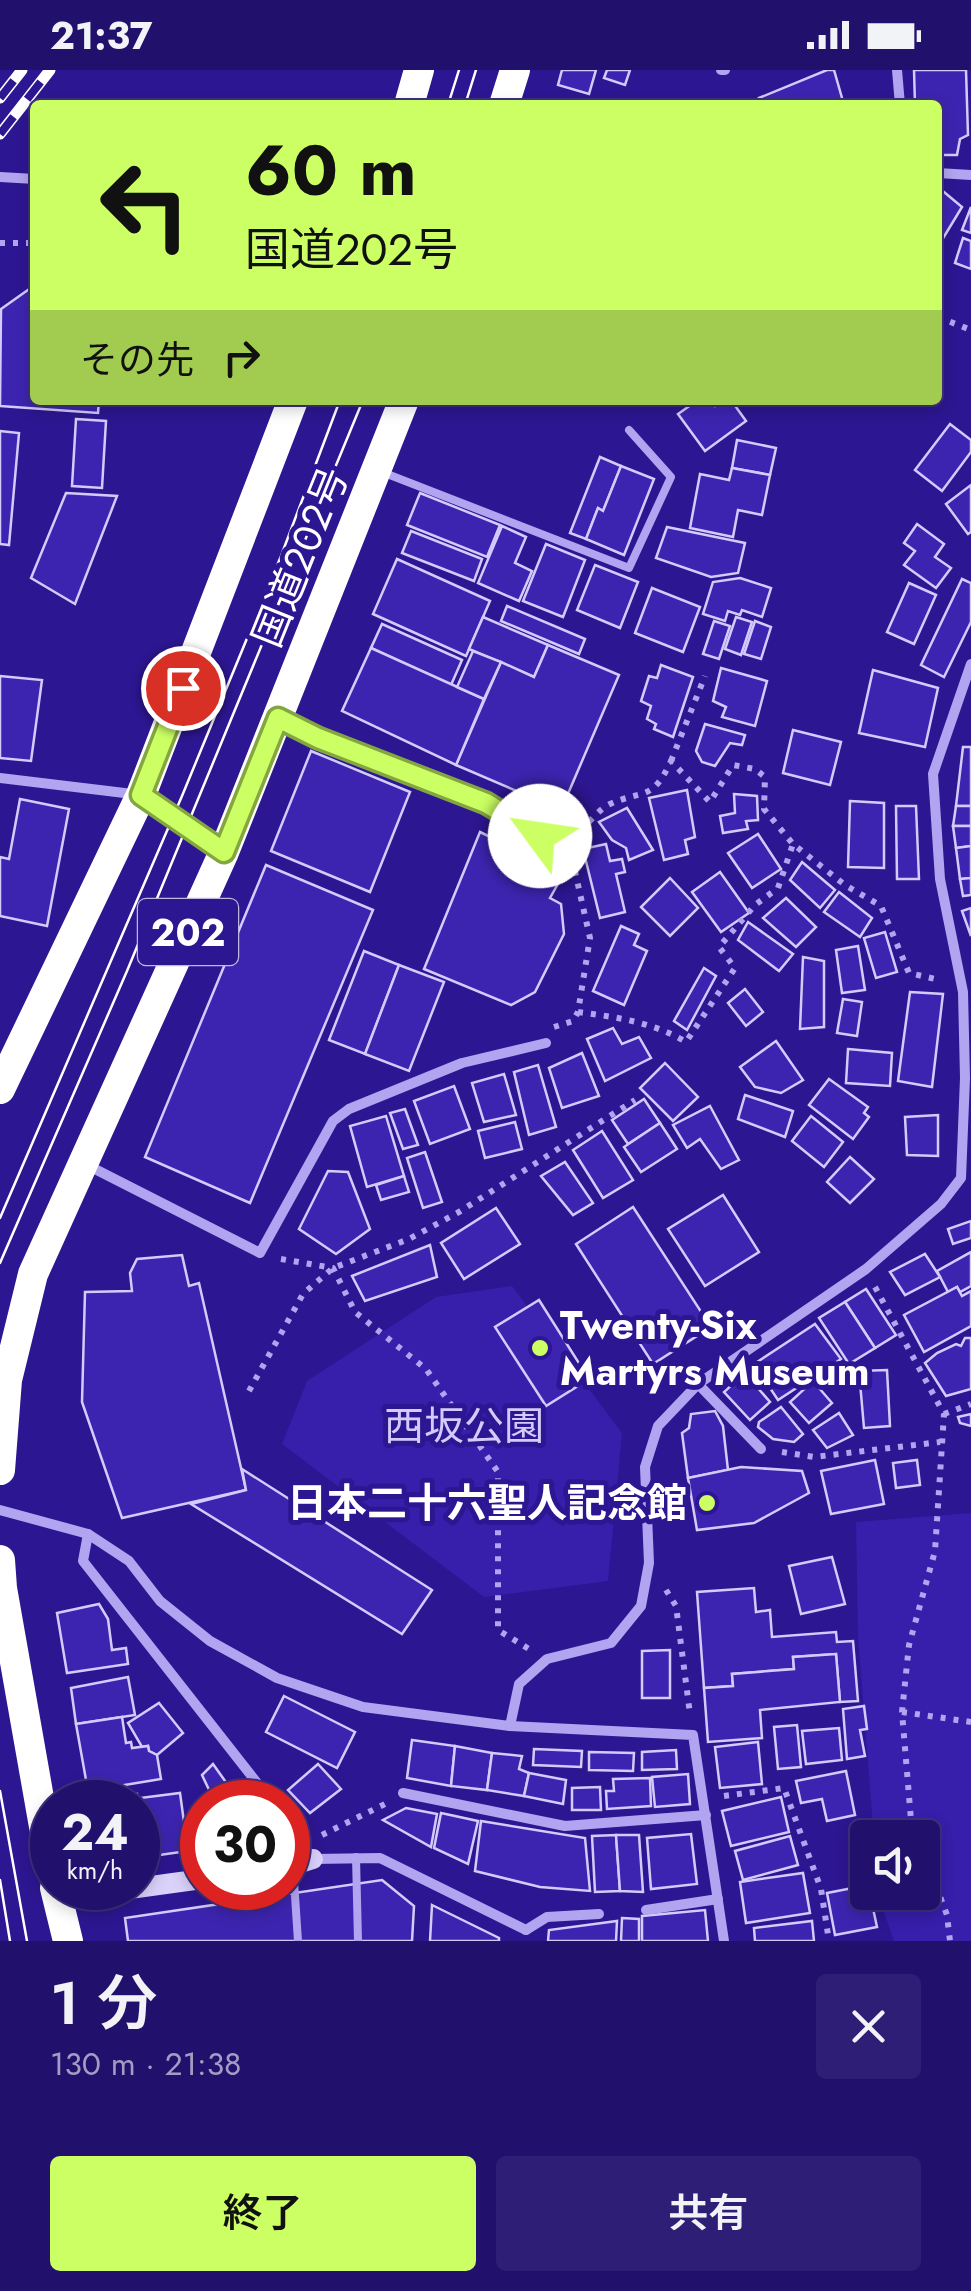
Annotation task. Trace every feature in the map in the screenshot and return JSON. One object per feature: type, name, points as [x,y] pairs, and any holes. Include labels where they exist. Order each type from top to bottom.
[{"type":"highway","points":[[410,100],[419,70]]},
{"type":"highway","points":[[505,100],[514,70]]},
{"type":"highway","name":"国道202号","points":[[0,1089],[141,795],[291,405]]},
{"type":"highway","name":"国道202号","points":[[0,1470],[7,1380],[32,1274],[224,852],[402,405]]},
{"type":"highway","points":[[0,1560],[36,1780]]},
{"type":"highway","points":[[61,1910],[68,1941]]},
{"type":"street","points":[[897,70],[900,100]]},
{"type":"street","points":[[942,172],[971,175]]},
{"type":"street","points":[[0,178],[30,178]]},
{"type":"street","points":[[510,1726],[519,1684],[547,1659],[611,1643],[642,1606],[650,1563],[644,1467],[658,1426],[698,1384],[866,1269],[941,1204],[961,1178],[965,1078],[961,983],[940,879],[933,774],[971,664]]},
{"type":"street","points":[[278,718],[318,738],[486,803],[540,836],[570,846]]},
{"type":"street","points":[[0,778],[141,795],[224,852]]},
{"type":"street","points":[[83,1163],[260,1253],[333,1121],[349,1109],[462,1064],[546,1043]]},
{"type":"street","points":[[698,1384],[760,1449]]},
{"type":"street","points":[[0,1510],[88,1534],[129,1560],[160,1601],[210,1640],[278,1678],[363,1707],[510,1726],[693,1735],[724,1941]]},
{"type":"street","points":[[88,1534],[83,1561],[255,1780]]},
{"type":"street","points":[[403,1793],[565,1826],[706,1815]]},
{"type":"street","points":[[310,1863],[380,1858],[525,1936],[547,1918],[599,1914]]},
{"type":"street","points":[[646,1910],[718,1899]]},
{"type":"lane","points":[[378,471],[629,568],[671,477],[629,430]]},
{"type":"lane","points":[[356,1857],[358,1941]]},
{"type":"lane","points":[[298,1910],[298,1941]]},
{"type":"path","points":[[0,242],[30,243]]},
{"type":"path","points":[[942,319],[971,330]]},
{"type":"path","points":[[540,836],[546,829],[565,830],[575,836],[608,805],[637,798],[661,784],[705,676]]},
{"type":"path","points":[[671,762],[710,802],[733,765],[754,768],[765,777],[764,810],[793,844],[845,886],[882,906],[909,973],[961,983]]},
{"type":"path","points":[[578,1012],[620,1018],[670,1032],[686,1042],[734,968],[719,948],[755,904],[778,888],[793,844]]},
{"type":"path","points":[[570,846],[590,938],[578,1012],[573,1021]]},
{"type":"path","points":[[248,1390],[303,1294],[332,1268],[408,1239],[459,1212],[635,1100]]},
{"type":"path","points":[[260,1253],[332,1268]]},
{"type":"path","points":[[332,1268],[355,1312],[426,1369],[498,1472],[498,1630],[547,1659]]},
{"type":"path","points":[[866,1269],[944,1414],[935,1551],[909,1645],[902,1712],[912,1820]]},
{"type":"path","points":[[944,1414],[971,1404]]},
{"type":"path","points":[[760,1449],[814,1457],[940,1442]]},
{"type":"path","points":[[650,1563],[676,1606],[693,1735]]},
{"type":"path","points":[[902,1712],[971,1722]]},
{"type":"path","points":[[703,1799],[784,1788],[821,1889],[829,1941]]},
{"type":"path","points":[[310,1849],[321,1836],[371,1814],[403,1793]]},
{"type":"path","points":[[940,1897],[950,1941]]},
{"type":"green space","name":"西坂公園","points":[[512,1286],[622,1433],[608,1581],[484,1597],[282,1444],[307,1381],[436,1297]]},
{"type":"green space","points":[[971,1513],[971,1941],[894,1941],[883,1910],[940,1910],[940,1820],[873,1820],[858,1637],[856,1522]]},
{"type":"building","points":[[562,70],[596,70],[589,94],[558,85]]},
{"type":"building","points":[[607,70],[630,70],[625,85],[604,78]]},
{"type":"building","points":[[834,70],[843,100],[760,100]]},
{"type":"building","points":[[914,70],[966,70],[968,135],[960,139],[957,155],[942,155],[942,100],[915,100]]},
{"type":"building","points":[[942,190],[962,207],[942,240]]},
{"type":"building","points":[[971,207],[971,233],[962,230]]},
{"type":"building","points":[[963,238],[971,241],[971,269],[955,263]]},
{"type":"building","points":[[30,289],[30,405],[99,405],[98,413],[0,406],[1,309]]},
{"type":"building","points":[[691,405],[735,405],[746,421],[705,451],[678,414]]},
{"type":"building","points":[[76,419],[106,421],[102,488],[72,486]]},
{"type":"building","points":[[950,424],[971,440],[971,452],[942,491],[915,470]]},
{"type":"building","points":[[0,431],[19,433],[9,545],[0,544]]},
{"type":"building","points":[[737,440],[776,448],[770,475],[732,468]]},
{"type":"building","points":[[600,457],[621,466],[603,511],[598,508],[586,539],[570,533]]},
{"type":"building","points":[[621,466],[654,479],[624,555],[586,539],[598,508],[603,511]]},
{"type":"building","points":[[732,468],[770,475],[762,515],[738,510],[733,537],[690,528],[700,474],[729,480]]},
{"type":"building","points":[[971,485],[971,532],[968,534],[946,504]]},
{"type":"building","points":[[66,493],[117,496],[75,604],[31,578]]},
{"type":"building","points":[[420,493],[500,525],[487,557],[407,525]]},
{"type":"building","points":[[917,524],[944,544],[935,557],[951,568],[936,588],[904,565],[915,551],[904,543]]},
{"type":"building","points":[[502,526],[526,537],[515,563],[532,571],[519,601],[478,583]]},
{"type":"building","points":[[667,527],[745,543],[738,573],[711,577],[656,558]]},
{"type":"building","points":[[411,531],[482,559],[474,581],[402,553]]},
{"type":"building","points":[[546,544],[585,560],[563,617],[523,601]]},
{"type":"building","points":[[397,559],[490,601],[466,656],[373,614]]},
{"type":"building","points":[[595,565],[638,582],[620,628],[577,610]]},
{"type":"building","points":[[740,578],[771,588],[762,617],[742,610],[740,615],[728,611],[725,621],[703,614],[713,582]]},
{"type":"building","points":[[962,579],[971,583],[971,622],[944,677],[921,665]]},
{"type":"building","points":[[909,583],[936,595],[914,644],[887,632]]},
{"type":"building","points":[[652,588],[700,607],[683,652],[635,633]]},
{"type":"building","points":[[507,606],[585,639],[579,654],[501,621]]},
{"type":"building","points":[[483,617],[548,645],[534,677],[469,649]]},
{"type":"building","points":[[736,617],[752,622],[741,655],[725,649]]},
{"type":"building","points":[[714,621],[730,626],[719,659],[703,654]]},
{"type":"building","points":[[755,621],[771,627],[761,659],[744,654]]},
{"type":"building","points":[[382,624],[462,660],[451,685],[371,648]]},
{"type":"building","points":[[548,645],[619,675],[561,810],[456,765],[501,662],[534,677]]},
{"type":"building","points":[[371,648],[484,699],[456,765],[342,711]]},
{"type":"building","points":[[473,651],[501,662],[484,699],[457,687]]},
{"type":"building","points":[[661,665],[693,677],[673,737],[654,729],[656,724],[647,719],[651,706],[641,701],[649,676],[657,678]]},
{"type":"building","points":[[721,668],[767,681],[755,726],[722,717],[726,707],[713,701]]},
{"type":"building","points":[[873,670],[938,688],[925,747],[859,733]]},
{"type":"building","points":[[0,676],[42,680],[31,761],[0,758]]},
{"type":"building","points":[[705,724],[745,735],[742,745],[730,743],[715,766],[702,762],[696,751]]},
{"type":"building","points":[[793,730],[841,742],[830,785],[783,773]]},
{"type":"building","points":[[963,747],[971,747],[971,806],[956,806]]},
{"type":"building","points":[[311,751],[410,792],[370,892],[271,851]]},
{"type":"building","points":[[687,790],[695,837],[685,840],[688,854],[664,860],[649,798]]},
{"type":"building","points":[[734,794],[757,796],[758,820],[746,821],[748,829],[723,833],[720,816],[735,813]]},
{"type":"building","points":[[20,799],[69,809],[47,926],[0,916],[0,857],[9,859]]},
{"type":"building","points":[[850,801],[884,803],[884,868],[848,867]]},
{"type":"building","points":[[896,806],[916,806],[919,879],[897,879]]},
{"type":"building","points":[[956,806],[971,806],[971,826],[953,826]]},
{"type":"building","points":[[627,808],[653,850],[629,860],[626,848],[612,840],[599,822]]},
{"type":"building","points":[[953,826],[971,826],[971,846],[956,848]]},
{"type":"building","points":[[480,832],[540,861],[559,882],[550,898],[561,904],[564,934],[535,992],[511,1005],[424,969]]},
{"type":"building","points":[[758,834],[781,869],[752,888],[728,853]]},
{"type":"building","points":[[606,844],[610,861],[622,859],[625,872],[616,874],[625,912],[600,918],[583,849]]},
{"type":"building","points":[[971,846],[971,878],[960,879],[956,848]]},
{"type":"building","points":[[802,862],[835,890],[820,908],[790,880]]},
{"type":"building","points":[[266,865],[373,910],[250,1203],[145,1157]]},
{"type":"building","points":[[720,872],[749,913],[721,932],[692,892]]},
{"type":"building","points":[[670,878],[698,908],[670,936],[641,907]]},
{"type":"building","points":[[971,878],[971,895],[963,896],[960,879]]},
{"type":"building","points":[[839,892],[872,918],[860,937],[824,912]]},
{"type":"building","points":[[786,898],[816,927],[796,947],[763,918]]},
{"type":"building","points":[[971,908],[971,936],[962,911]]},
{"type":"building","points":[[748,922],[793,954],[779,971],[738,940]]},
{"type":"building","points":[[621,926],[639,934],[634,945],[647,951],[624,1005],[593,991]]},
{"type":"building","points":[[885,932],[897,972],[876,978],[864,938]]},
{"type":"building","points":[[858,946],[865,990],[842,993],[836,950]]},
{"type":"building","points":[[364,951],[399,965],[365,1054],[329,1040]]},
{"type":"building","points":[[803,957],[824,961],[824,1027],[800,1029]]},
{"type":"building","points":[[399,965],[444,982],[409,1071],[365,1054]]},
{"type":"building","points":[[704,968],[716,976],[687,1030],[674,1021]]},
{"type":"building","points":[[745,989],[763,1012],[746,1026],[728,1003]]},
{"type":"building","points":[[910,992],[943,994],[932,1087],[898,1081]]},
{"type":"building","points":[[843,999],[862,1002],[857,1036],[837,1033]]},
{"type":"building","points":[[613,1028],[622,1044],[639,1037],[651,1058],[605,1081],[587,1039]]},
{"type":"building","points":[[776,1041],[803,1080],[781,1093],[755,1087],[740,1067]]},
{"type":"building","points":[[848,1049],[892,1053],[890,1086],[846,1083]]},
{"type":"building","points":[[582,1053],[599,1096],[562,1108],[549,1068]]},
{"type":"building","points":[[665,1063],[698,1097],[673,1121],[640,1088]]},
{"type":"building","points":[[538,1065],[556,1127],[529,1135],[514,1072]]},
{"type":"building","points":[[504,1074],[516,1115],[484,1122],[472,1083]]},
{"type":"building","points":[[829,1079],[868,1107],[864,1113],[869,1117],[853,1139],[809,1105]]},
{"type":"building","points":[[454,1086],[470,1129],[430,1144],[414,1101]]},
{"type":"building","points":[[745,1095],[793,1111],[785,1137],[738,1119]]},
{"type":"building","points":[[644,1099],[660,1123],[628,1144],[612,1120]]},
{"type":"building","points":[[710,1106],[739,1160],[721,1169],[700,1139],[687,1148],[673,1125]]},
{"type":"building","points":[[405,1109],[418,1145],[403,1149],[390,1113]]},
{"type":"building","points":[[938,1115],[938,1156],[907,1155],[905,1117]]},
{"type":"building","points":[[386,1116],[404,1176],[367,1187],[350,1126]]},
{"type":"building","points":[[811,1116],[843,1142],[824,1167],[792,1141]]},
{"type":"building","points":[[515,1122],[522,1149],[485,1158],[478,1131]]},
{"type":"building","points":[[660,1123],[677,1149],[641,1172],[624,1147]]},
{"type":"building","points":[[602,1131],[633,1180],[603,1198],[573,1150]]},
{"type":"building","points":[[425,1152],[442,1202],[423,1208],[407,1158]]},
{"type":"building","points":[[850,1157],[874,1179],[850,1203],[827,1182]]},
{"type":"building","points":[[565,1162],[593,1203],[573,1215],[541,1176]]},
{"type":"building","points":[[328,1171],[348,1172],[370,1229],[336,1254],[299,1229]]},
{"type":"building","points":[[404,1176],[409,1192],[381,1200],[376,1185]]},
{"type":"building","points":[[723,1195],[759,1252],[705,1286],[668,1229]]},
{"type":"building","points":[[633,1207],[711,1327],[653,1364],[576,1244]]},
{"type":"building","points":[[496,1208],[520,1244],[464,1279],[441,1243]]},
{"type":"building","points":[[971,1221],[971,1238],[953,1244],[948,1229]]},
{"type":"building","points":[[430,1245],[437,1277],[365,1301],[352,1276]]},
{"type":"building","points":[[971,1252],[971,1286],[960,1292],[957,1287],[948,1292],[937,1271]]},
{"type":"building","points":[[925,1254],[940,1277],[905,1295],[890,1272]]},
{"type":"building","points":[[182,1255],[189,1286],[199,1283],[246,1490],[122,1518],[82,1402],[85,1292],[132,1291],[130,1273],[137,1259]]},
{"type":"building","points":[[957,1287],[962,1296],[971,1291],[971,1326],[924,1352],[904,1315]]},
{"type":"building","points":[[866,1289],[896,1335],[875,1348],[845,1302]]},
{"type":"building","points":[[539,1300],[589,1379],[546,1406],[495,1327]]},
{"type":"building","points":[[845,1302],[875,1348],[849,1364],[819,1318]]},
{"type":"building","points":[[815,1324],[841,1359],[778,1400],[754,1364]]},
{"type":"building","points":[[965,1338],[971,1338],[971,1389],[946,1396],[925,1363],[956,1344],[961,1346]]},
{"type":"building","points":[[887,1370],[890,1426],[864,1428],[859,1371]]},
{"type":"building","points":[[745,1373],[770,1402],[750,1420],[724,1392]]},
{"type":"building","points":[[813,1381],[832,1403],[809,1423],[790,1402]]},
{"type":"building","points":[[781,1407],[803,1434],[794,1442],[773,1439],[758,1427],[759,1422]]},
{"type":"building","points":[[715,1411],[723,1426],[728,1470],[688,1478],[682,1433],[689,1428],[691,1414]]},
{"type":"building","points":[[839,1413],[853,1435],[827,1448],[813,1430]]},
{"type":"building","points":[[971,1414],[971,1426],[960,1423],[958,1417]]},
{"type":"building","points":[[875,1460],[884,1504],[831,1514],[821,1471]]},
{"type":"building","points":[[917,1460],[920,1485],[896,1488],[893,1463]]},
{"type":"building","points":[[741,1467],[802,1471],[809,1493],[754,1523],[697,1530],[688,1478]]},
{"type":"building","points":[[242,1469],[432,1590],[402,1634],[191,1504],[246,1490]]},
{"type":"building","points":[[832,1557],[845,1604],[801,1614],[789,1566]]},
{"type":"building","points":[[754,1588],[756,1612],[770,1610],[772,1637],[836,1632],[837,1642],[853,1641],[858,1701],[840,1702],[836,1654],[793,1657],[794,1669],[732,1674],[733,1686],[704,1688],[697,1592]]},
{"type":"building","points":[[99,1604],[108,1619],[112,1650],[126,1648],[128,1664],[67,1673],[57,1613]]},
{"type":"building","points":[[670,1650],[670,1698],[642,1698],[642,1651]]},
{"type":"building","points":[[836,1654],[840,1702],[760,1710],[762,1738],[708,1742],[704,1688],[733,1686],[732,1674],[794,1669],[793,1657]]},
{"type":"building","points":[[128,1677],[135,1715],[76,1724],[71,1688]]},
{"type":"building","points":[[284,1696],[355,1732],[337,1768],[266,1732]]},
{"type":"building","points":[[159,1703],[183,1733],[157,1755],[148,1746],[142,1747],[128,1723]]},
{"type":"building","points":[[864,1706],[867,1729],[860,1730],[865,1756],[847,1759],[843,1709]]},
{"type":"building","points":[[122,1717],[126,1743],[131,1742],[132,1748],[148,1746],[157,1755],[161,1779],[86,1780],[76,1724]]},
{"type":"building","points":[[797,1725],[801,1767],[778,1769],[774,1727]]},
{"type":"building","points":[[839,1728],[842,1760],[806,1764],[802,1731]]},
{"type":"building","points":[[412,1740],[455,1746],[451,1786],[407,1778]]},
{"type":"building","points":[[758,1742],[762,1784],[720,1788],[715,1747]]},
{"type":"building","points":[[455,1746],[492,1753],[487,1790],[451,1786]]},
{"type":"building","points":[[534,1749],[582,1751],[581,1767],[533,1765]]},
{"type":"building","points":[[676,1750],[677,1769],[642,1770],[642,1752]]},
{"type":"building","points":[[589,1752],[634,1753],[633,1771],[589,1770]]},
{"type":"building","points":[[492,1753],[522,1756],[519,1769],[529,1773],[524,1796],[487,1790]]},
{"type":"building","points":[[213,1764],[224,1780],[204,1780],[202,1775]]},
{"type":"building","points":[[318,1764],[341,1789],[310,1813],[310,1780],[300,1780]]},
{"type":"building","points":[[846,1771],[855,1815],[827,1821],[822,1799],[801,1803],[796,1781]]},
{"type":"building","points":[[529,1773],[566,1780],[563,1804],[524,1796]]},
{"type":"building","points":[[688,1774],[690,1804],[655,1807],[652,1777]]},
{"type":"building","points":[[650,1778],[651,1806],[607,1809],[606,1791],[614,1791],[613,1779]]},
{"type":"building","points":[[600,1787],[601,1810],[572,1810],[572,1788]]},
{"type":"building","points":[[180,1793],[180,1852],[160,1855],[160,1796]]},
{"type":"building","points":[[781,1797],[789,1832],[731,1846],[722,1811]]},
{"type":"building","points":[[406,1808],[437,1814],[431,1847],[383,1820]]},
{"type":"building","points":[[441,1813],[478,1821],[468,1864],[434,1848]]},
{"type":"building","points":[[481,1821],[585,1838],[590,1891],[540,1887],[475,1871]]},
{"type":"building","points":[[691,1834],[697,1884],[651,1889],[647,1838]]},
{"type":"building","points":[[616,1835],[620,1891],[595,1892],[592,1836]]},
{"type":"building","points":[[616,1835],[639,1835],[643,1892],[620,1891]]},
{"type":"building","points":[[790,1836],[798,1865],[743,1880],[735,1851]]},
{"type":"building","points":[[803,1873],[810,1913],[746,1923],[740,1882]]},
{"type":"building","points":[[382,1880],[414,1906],[412,1941],[128,1941],[125,1918],[180,1910],[310,1910],[310,1891]]},
{"type":"building","points":[[850,1889],[850,1910],[873,1910],[877,1927],[835,1935],[827,1893]]},
{"type":"building","points":[[432,1905],[499,1938],[499,1941],[430,1941]]},
{"type":"building","points":[[705,1910],[708,1941],[642,1941],[642,1916]]},
{"type":"building","points":[[622,1918],[639,1919],[639,1941],[621,1941]]},
{"type":"building","points":[[617,1921],[616,1941],[548,1941],[549,1930]]},
{"type":"building","points":[[812,1921],[814,1941],[755,1941],[754,1928]]},
{"type":"tram line","points":[[450,100],[459,70]]},
{"type":"tram line","points":[[467,100],[476,70]]},
{"type":"tram line","points":[[0,1218],[182,796],[338,405]]},
{"type":"tram line","points":[[0,1263],[127,971],[361,405]]},
{"type":"tram line","points":[[0,1791],[27,1941]]},
{"type":"tram line","points":[[0,1880],[10,1941]]},
{"type":"railway","points":[[0,98],[22,70]]},
{"type":"railway","points":[[0,134],[50,70]]},
{"type":"place","name":"Twenty-Six Martyrs Museum","points":[[540,1348]]},
{"type":"place","name":"日本二十六聖人記念館","points":[[707,1503]]},
{"type":"route","points":[[183,688],[141,795],[224,852],[278,718],[318,738],[486,803],[540,836]]}]
